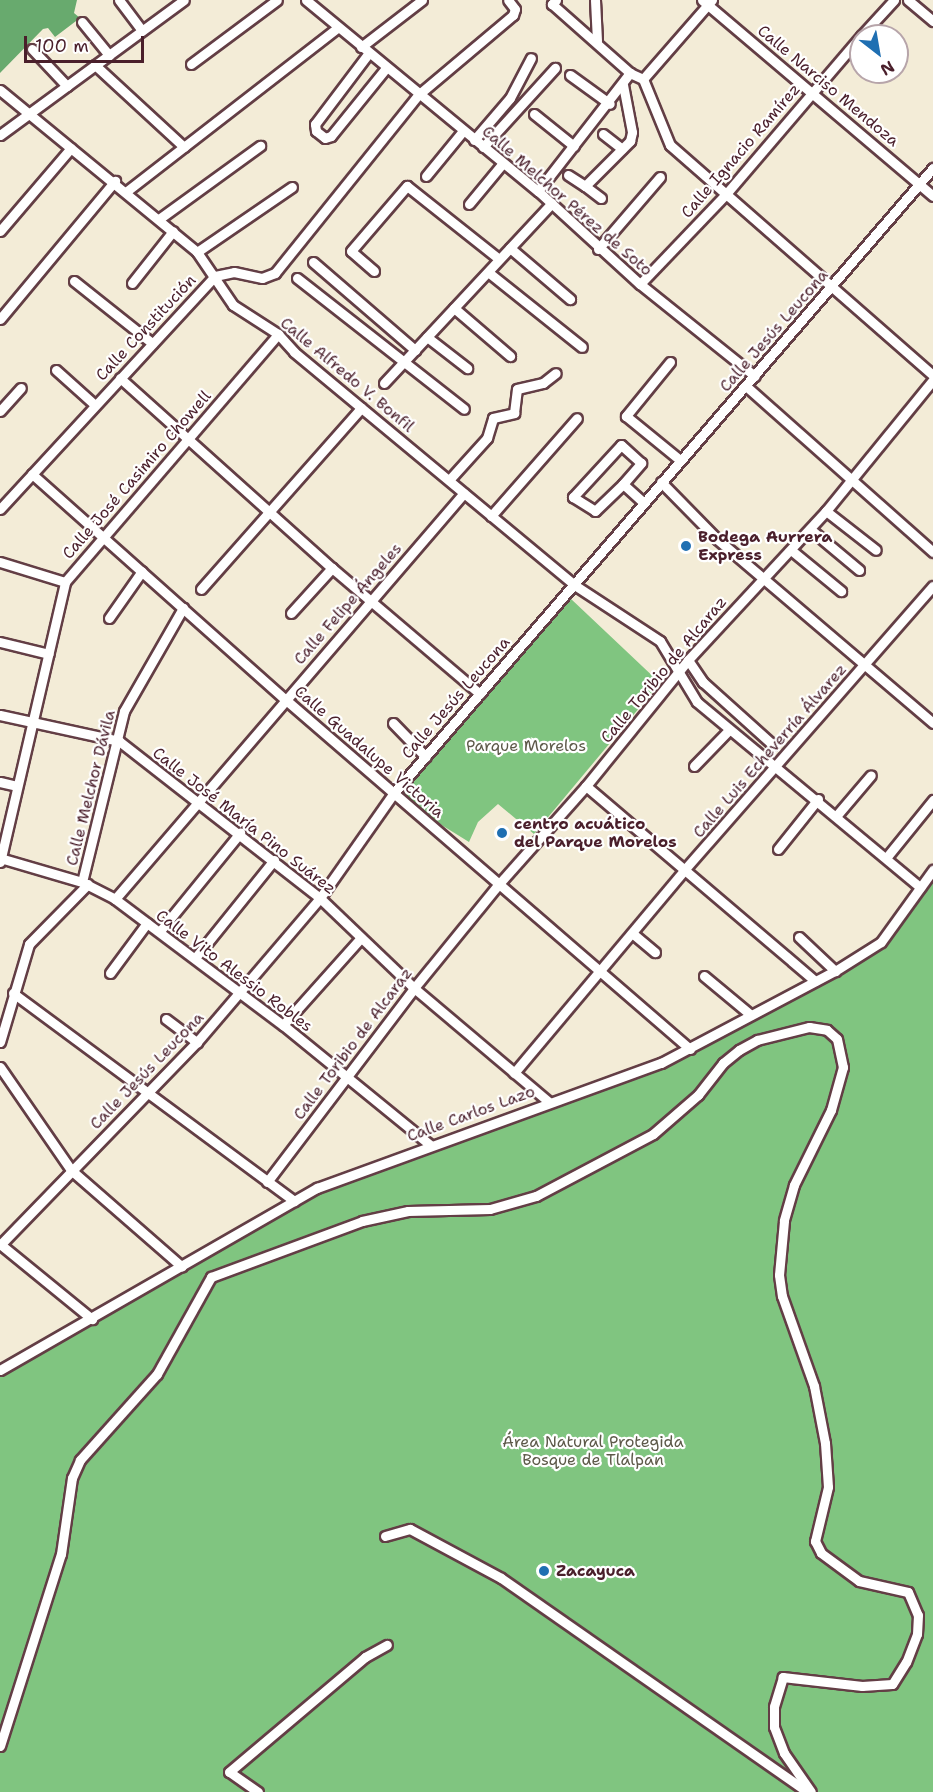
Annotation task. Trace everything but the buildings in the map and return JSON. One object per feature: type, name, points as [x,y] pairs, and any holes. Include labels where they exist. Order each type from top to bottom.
[{"type":"street","points":[[119,0],[142,30]]},
{"type":"street","points":[[0,135],[183,0]]},
{"type":"street","points":[[191,64],[277,0]]},
{"type":"street","name":"Calle Melchor Pérez de Soto","points":[[306,0],[364,51],[538,191],[598,249],[755,376]]},
{"type":"street","points":[[386,68],[331,136],[325,138],[316,131],[315,123],[364,51],[422,0]]},
{"type":"street","name":"Calle Constitución","points":[[0,509],[215,276],[234,272],[262,278],[275,273],[418,95],[513,15],[515,9],[508,0]]},
{"type":"street","points":[[556,0],[552,4],[630,73],[643,79],[665,139],[933,375]]},
{"type":"street","points":[[595,0],[597,42]]},
{"type":"street","name":"Calle Ignacio Ramírez","points":[[872,24],[894,0]]},
{"type":"street","points":[[908,0],[933,21]]},
{"type":"street","points":[[643,79],[708,2]]},
{"type":"street","name":"Calle Narciso Mendoza","points":[[708,2],[933,196]]},
{"type":"street","points":[[82,22],[109,55]]},
{"type":"street","points":[[127,191],[337,28]]},
{"type":"street","points":[[32,50],[67,86]]},
{"type":"street","name":"Calle Ignacio Ramírez","points":[[640,284],[726,194],[849,50]]},
{"type":"street","points":[[474,140],[510,98],[531,58]]},
{"type":"street","points":[[96,65],[184,147]]},
{"type":"street","points":[[483,147],[555,68]]},
{"type":"street","points":[[538,191],[610,104],[630,73]]},
{"type":"street","points":[[570,75],[610,104]]},
{"type":"street","points":[[585,186],[632,137],[623,86]]},
{"type":"street","name":"Calle Alfredo V. Bonfil","points":[[0,90],[127,191],[197,252],[234,305],[278,334],[294,352],[573,584],[646,630],[660,642],[697,702],[729,730],[818,799],[920,887]]},
{"type":"street","points":[[534,114],[574,146]]},
{"type":"street","points":[[426,176],[463,131]]},
{"type":"street","points":[[603,134],[622,149]]},
{"type":"street","points":[[159,219],[260,146]]},
{"type":"street","points":[[0,231],[71,148]]},
{"type":"street","points":[[469,204],[503,163]]},
{"type":"street","name":"Calle Jesús Leucona","points":[[0,1245],[71,1170],[149,1095],[197,1042],[320,898],[393,794],[643,502],[833,287],[933,168]]},
{"type":"street","points":[[568,175],[601,198]]},
{"type":"street","points":[[598,249],[660,177]]},
{"type":"street","points":[[0,319],[115,182]]},
{"type":"street","points":[[374,271],[351,251],[407,186],[499,260]]},
{"type":"street","points":[[197,252],[292,187]]},
{"type":"street","points":[[384,383],[552,203]]},
{"type":"street","points":[[132,283],[173,231]]},
{"type":"street","points":[[510,248],[570,299]]},
{"type":"street","points":[[313,262],[415,350]]},
{"type":"street","points":[[488,272],[582,347]]},
{"type":"street","points":[[297,278],[464,409]]},
{"type":"street","points":[[74,281],[152,343]]},
{"type":"street","points":[[454,308],[510,356]]},
{"type":"street","name":"Calle José Casimiro Chowell","points":[[1,860],[65,582],[102,534],[278,334]]},
{"type":"street","points":[[427,337],[467,368]]},
{"type":"street","points":[[670,362],[626,416],[680,460]]},
{"type":"street","points":[[56,370],[95,405]]},
{"type":"street","points":[[449,480],[487,438],[493,418],[514,413],[516,389],[543,383],[556,373]]},
{"type":"street","points":[[120,378],[370,602],[480,694]]},
{"type":"street","name":"Calle Toribio de Alcaraz","points":[[267,1182],[414,988],[498,885],[586,786],[688,660],[826,511],[933,380]]},
{"type":"street","points":[[746,386],[850,482],[933,552]]},
{"type":"street","points":[[0,411],[21,388]]},
{"type":"street","points":[[201,589],[361,408]]},
{"type":"street","points":[[491,516],[577,418]]},
{"type":"street","points":[[621,445],[640,463],[623,484],[596,511],[573,497],[621,445]]},
{"type":"street","name":"Calle Guadalupe Victoria","points":[[32,474],[393,794],[690,1048]]},
{"type":"street","points":[[661,482],[763,580],[933,723]]},
{"type":"street","points":[[623,484],[643,502]]},
{"type":"street","name":"Calle Felipe Ángeles","points":[[115,899],[464,493]]},
{"type":"street","points":[[826,511],[876,550]]},
{"type":"street","points":[[810,529],[859,570]]},
{"type":"street","points":[[790,550],[841,591]]},
{"type":"street","points":[[0,562],[65,582]]},
{"type":"street","points":[[291,613],[332,568]]},
{"type":"street","points":[[109,618],[142,571]]},
{"type":"street","name":"Calle Luis Echeverría Álvarez","points":[[514,1073],[685,869],[777,767],[933,586]]},
{"type":"street","name":"Calle Melchor Dávila","points":[[85,883],[120,741],[124,711],[183,608]]},
{"type":"street","points":[[0,642],[49,654]]},
{"type":"street","points":[[688,660],[703,682],[773,745]]},
{"type":"street","name":"Calle José María Pino Suárez","points":[[0,715],[120,741],[320,898],[360,939],[414,988],[549,1102]]},
{"type":"street","points":[[393,723],[426,757]]},
{"type":"street","points":[[694,766],[729,730]]},
{"type":"street","points":[[837,815],[871,776]]},
{"type":"street","points":[[0,782],[17,786]]},
{"type":"street","points":[[586,786],[815,981]]},
{"type":"street","points":[[778,849],[818,799]]},
{"type":"street","points":[[886,858],[933,800]]},
{"type":"street","points":[[160,932],[240,833]]},
{"type":"street","name":"Calle Vito Alessio Robles","points":[[1,860],[85,883],[115,899],[283,1025],[430,1145]]},
{"type":"street","points":[[195,958],[274,860]]},
{"type":"street","name":"Calle Carlos Lazo","points":[[0,1370],[294,1201],[347,1175],[661,1063],[835,971],[881,942],[933,870]]},
{"type":"street","points":[[0,1042],[29,945],[85,883]]},
{"type":"street","points":[[110,973],[147,923]]},
{"type":"street","points":[[632,933],[655,952]]},
{"type":"street","points":[[799,937],[835,971]]},
{"type":"street","points":[[283,1025],[360,939]]},
{"type":"street","points":[[704,976],[751,1015]]},
{"type":"street","points":[[13,993],[294,1201]]},
{"type":"street","points":[[166,1019],[197,1042]]},
{"type":"street","points":[[0,1746],[61,1554],[72,1478],[80,1460],[157,1374],[211,1277],[362,1221],[408,1212],[490,1209],[536,1196],[653,1134],[698,1095],[723,1063],[739,1050],[757,1040],[809,1027],[827,1030],[837,1040],[843,1067],[831,1110],[794,1185],[784,1221],[779,1275],[782,1296],[814,1386],[825,1443],[828,1488],[815,1541],[821,1553],[859,1581],[908,1592],[915,1601],[918,1615],[917,1634],[892,1684],[862,1686],[783,1677],[774,1707],[774,1727],[784,1752],[810,1792]]},
{"type":"street","points":[[0,1067],[71,1170],[182,1267]]},
{"type":"street","points":[[0,1245],[92,1319]]},
{"type":"street","points":[[386,1536],[410,1529],[501,1578],[810,1792]]},
{"type":"street","points":[[258,1792],[229,1772],[365,1658],[387,1645]]},
{"type":"green space","points":[[0,0],[77,0],[74,13],[80,18],[55,37],[48,28],[43,29],[0,73]]},
{"type":"green space","name":"Parque Morelos","points":[[570,598],[660,683],[534,834],[498,804],[478,822],[469,842],[398,798]]},
{"type":"green space","name":"Área Natural Protegida Bosque de Tlalpan","points":[[933,871],[933,1792],[0,1792],[0,1377],[311,1197],[436,1146],[663,1064],[870,953]]},
{"type":"place","name":"Bodega Aurrera Express","points":[[686,546]]},
{"type":"place","name":"centro acuático del Parque Morelos","points":[[502,833]]},
{"type":"place","name":"Zacayuca","points":[[544,1571]]}]
